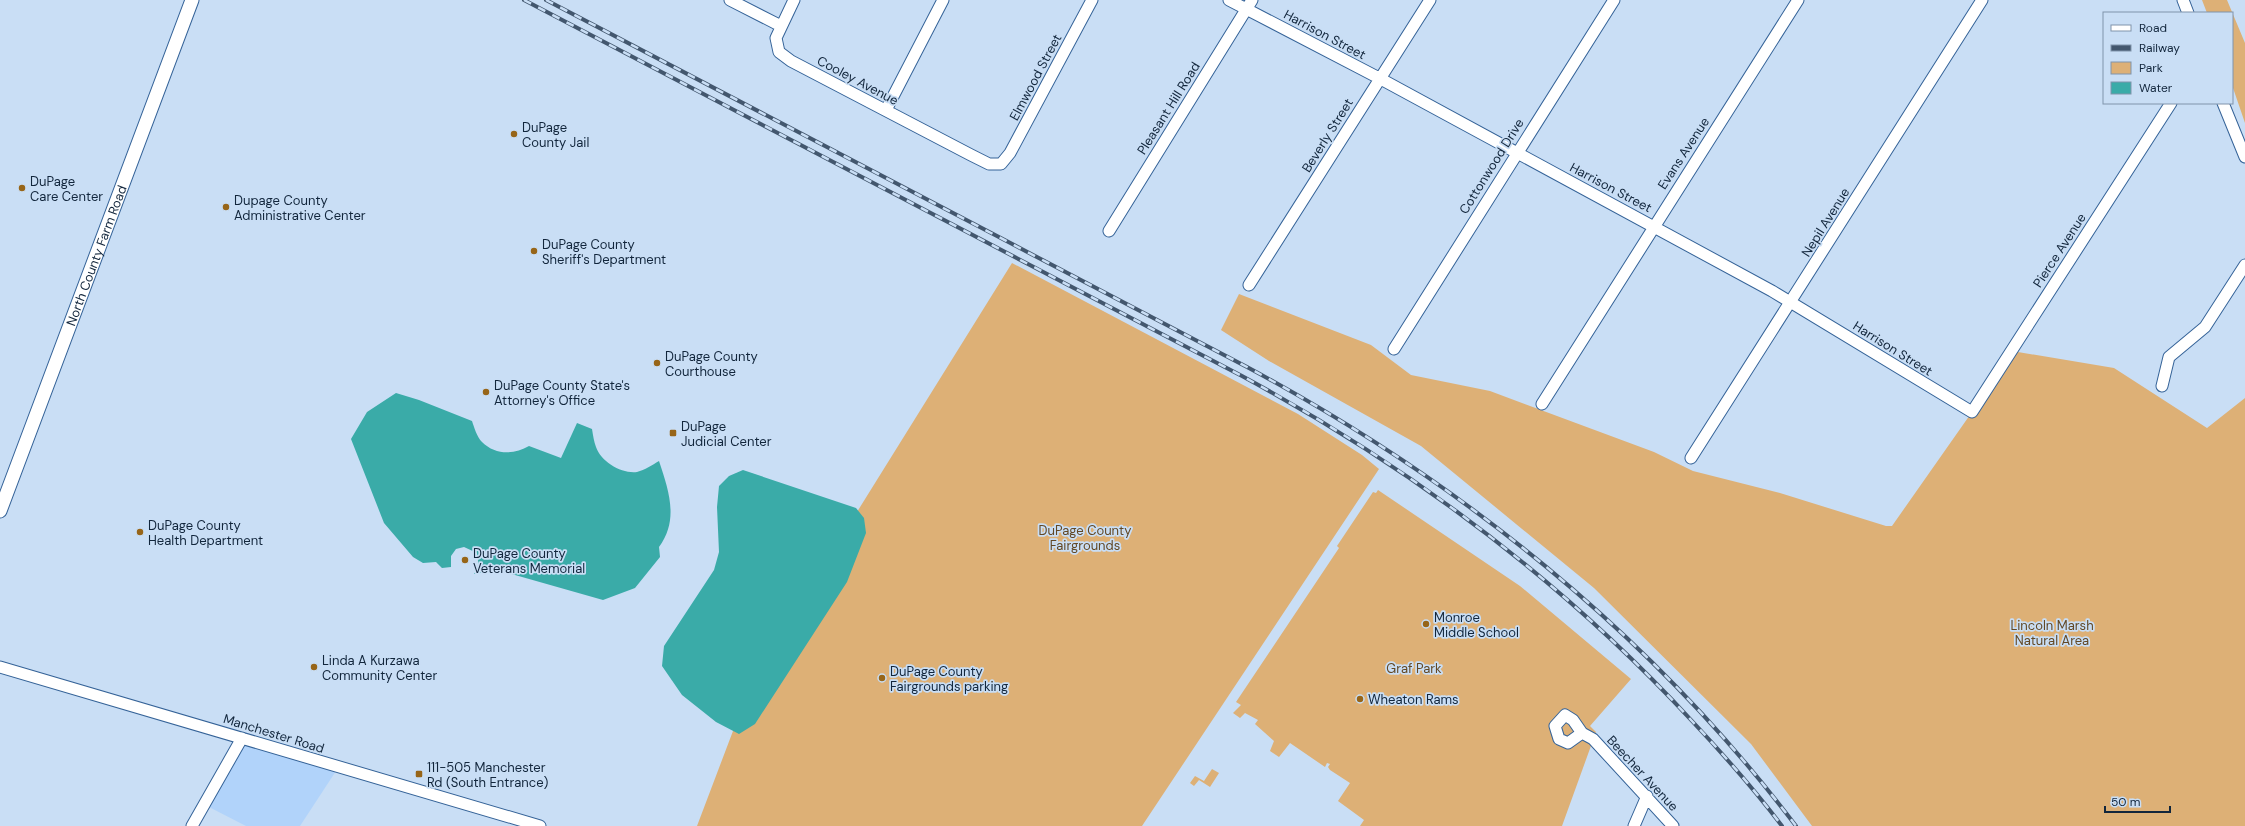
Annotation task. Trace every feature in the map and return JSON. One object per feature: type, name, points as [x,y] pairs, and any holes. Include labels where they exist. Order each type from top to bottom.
[{"type":"main road","name":"North County Farm Road","points":[[0,511],[166,73],[192,0]]},
{"type":"street","points":[[730,0],[781,26]]},
{"type":"street","name":"Cooley Avenue","points":[[794,0],[776,38],[779,52],[791,61],[982,161],[989,164],[1001,164]]},
{"type":"street","points":[[886,110],[943,0]]},
{"type":"street","name":"Elmwood Street","points":[[1001,164],[1014,147],[1092,0]]},
{"type":"street","name":"Harrison Street","points":[[1229,0],[1249,4],[1379,78],[1792,302],[1972,412]]},
{"type":"street","name":"Beverly Street","points":[[1249,285],[1379,78],[1430,0]]},
{"type":"street","name":"Cottonwood Drive","points":[[1394,349],[1516,152],[1614,0]]},
{"type":"street","name":"Evans Avenue","points":[[1542,404],[1653,226],[1798,0]]},
{"type":"street","name":"Nepil Avenue","points":[[1691,458],[1792,302],[1982,0]]},
{"type":"street","points":[[2183,0],[2188,12]]},
{"type":"street","name":"Pleasant Hill Road","points":[[1109,231],[1249,4]]},
{"type":"street","name":"Pierce Avenue","points":[[1972,412],[2170,104]]},
{"type":"street","points":[[2223,104],[2245,157]]},
{"type":"street","points":[[2162,386],[2169,357],[2205,327],[2245,265]]},
{"type":"street","name":"Manchester Road","points":[[0,667],[540,826]]},
{"type":"street","name":"Beecher Avenue","points":[[1582,733],[1592,739],[1647,796],[1673,826]]},
{"type":"street","points":[[192,826],[242,738]]},
{"type":"street","points":[[1634,826],[1647,796]]},
{"type":"shaded area","points":[[243,742],[336,771],[300,826],[246,826],[207,806]]},
{"type":"green space","points":[[2202,0],[2227,0],[2232,12],[2207,12]]},
{"type":"green space","points":[[2233,14],[2245,43],[2245,123],[2233,88]]},
{"type":"green space","name":"DuPage County Fairgrounds","points":[[1012,263],[1298,414],[1362,455],[1379,469],[1142,826],[697,826],[733,731],[852,520]]},
{"type":"green space","name":"Lincoln Marsh Natural Area","points":[[1239,294],[1371,345],[1411,375],[1490,391],[1654,452],[1693,471],[1780,493],[1886,526],[1892,526],[1972,412],[2012,351],[2114,368],[2207,428],[2245,398],[2245,826],[1812,826],[1751,744],[1594,588],[1421,446],[1269,361],[1221,330]]},
{"type":"green space","name":"Graf Park","points":[[1378,490],[1520,586],[1631,679],[1590,726],[1596,732],[1562,826],[1360,826],[1364,820],[1338,801],[1350,783],[1330,770],[1328,767],[1330,764],[1327,763],[1325,767],[1290,743],[1279,757],[1270,751],[1274,741],[1255,724],[1258,720],[1245,713],[1240,718],[1233,713],[1241,705],[1236,702],[1339,548],[1337,546],[1373,492],[1376,493]]},
{"type":"green space","points":[[1212,769],[1219,773],[1210,787],[1199,780],[1194,786],[1190,783],[1195,776],[1204,781]]},
{"type":"water","points":[[396,393],[419,400],[472,421],[480,440],[487,446],[499,451],[517,451],[529,446],[561,458],[577,423],[592,429],[596,447],[602,458],[619,469],[637,472],[646,469],[659,461],[669,494],[670,505],[669,526],[659,547],[660,557],[635,588],[603,600],[497,570],[474,574],[479,567],[477,553],[464,547],[456,549],[451,556],[451,567],[442,568],[436,562],[423,563],[413,557],[384,523],[351,439],[367,412]]},
{"type":"water","points":[[743,470],[856,508],[864,518],[866,533],[847,582],[755,724],[739,734],[716,722],[682,695],[662,666],[664,646],[714,570],[719,552],[717,507],[719,486],[729,476]]},
{"type":"railway","points":[[524,0],[1242,376],[1365,448],[1424,488],[1481,530],[1537,574],[1590,620],[1642,669],[1704,733],[1782,826]]},
{"type":"railway","points":[[546,0],[1247,367],[1325,412],[1402,460],[1475,511],[1546,567],[1614,626],[1678,689],[1739,756],[1796,826]]},
{"type":"place","name":"DuPage County Jail","points":[[514,134]]},
{"type":"place","name":"DuPage Care Center","points":[[22,188]]},
{"type":"place","name":"Dupage County Administrative Center","points":[[226,207]]},
{"type":"place","name":"DuPage County Sheriff's Department","points":[[534,251]]},
{"type":"place","name":"DuPage County Courthouse","points":[[657,363]]},
{"type":"place","name":"DuPage County State's Attorney's Office","points":[[486,392]]},
{"type":"place","name":"DuPage Judicial Center","points":[[673,433]]},
{"type":"place","name":"DuPage County Health Department","points":[[140,532]]},
{"type":"place","name":"DuPage County Veterans Memorial","points":[[465,560]]},
{"type":"place","name":"Monroe Middle School","points":[[1426,624]]},
{"type":"place","name":"Linda A Kurzawa Community Center","points":[[314,667]]},
{"type":"place","name":"DuPage County Fairgrounds parking","points":[[882,678]]},
{"type":"place","name":"Wheaton Rams","points":[[1360,699]]},
{"type":"place","name":"111-505 Manchester Rd (South Entrance)","points":[[419,774]]}]
